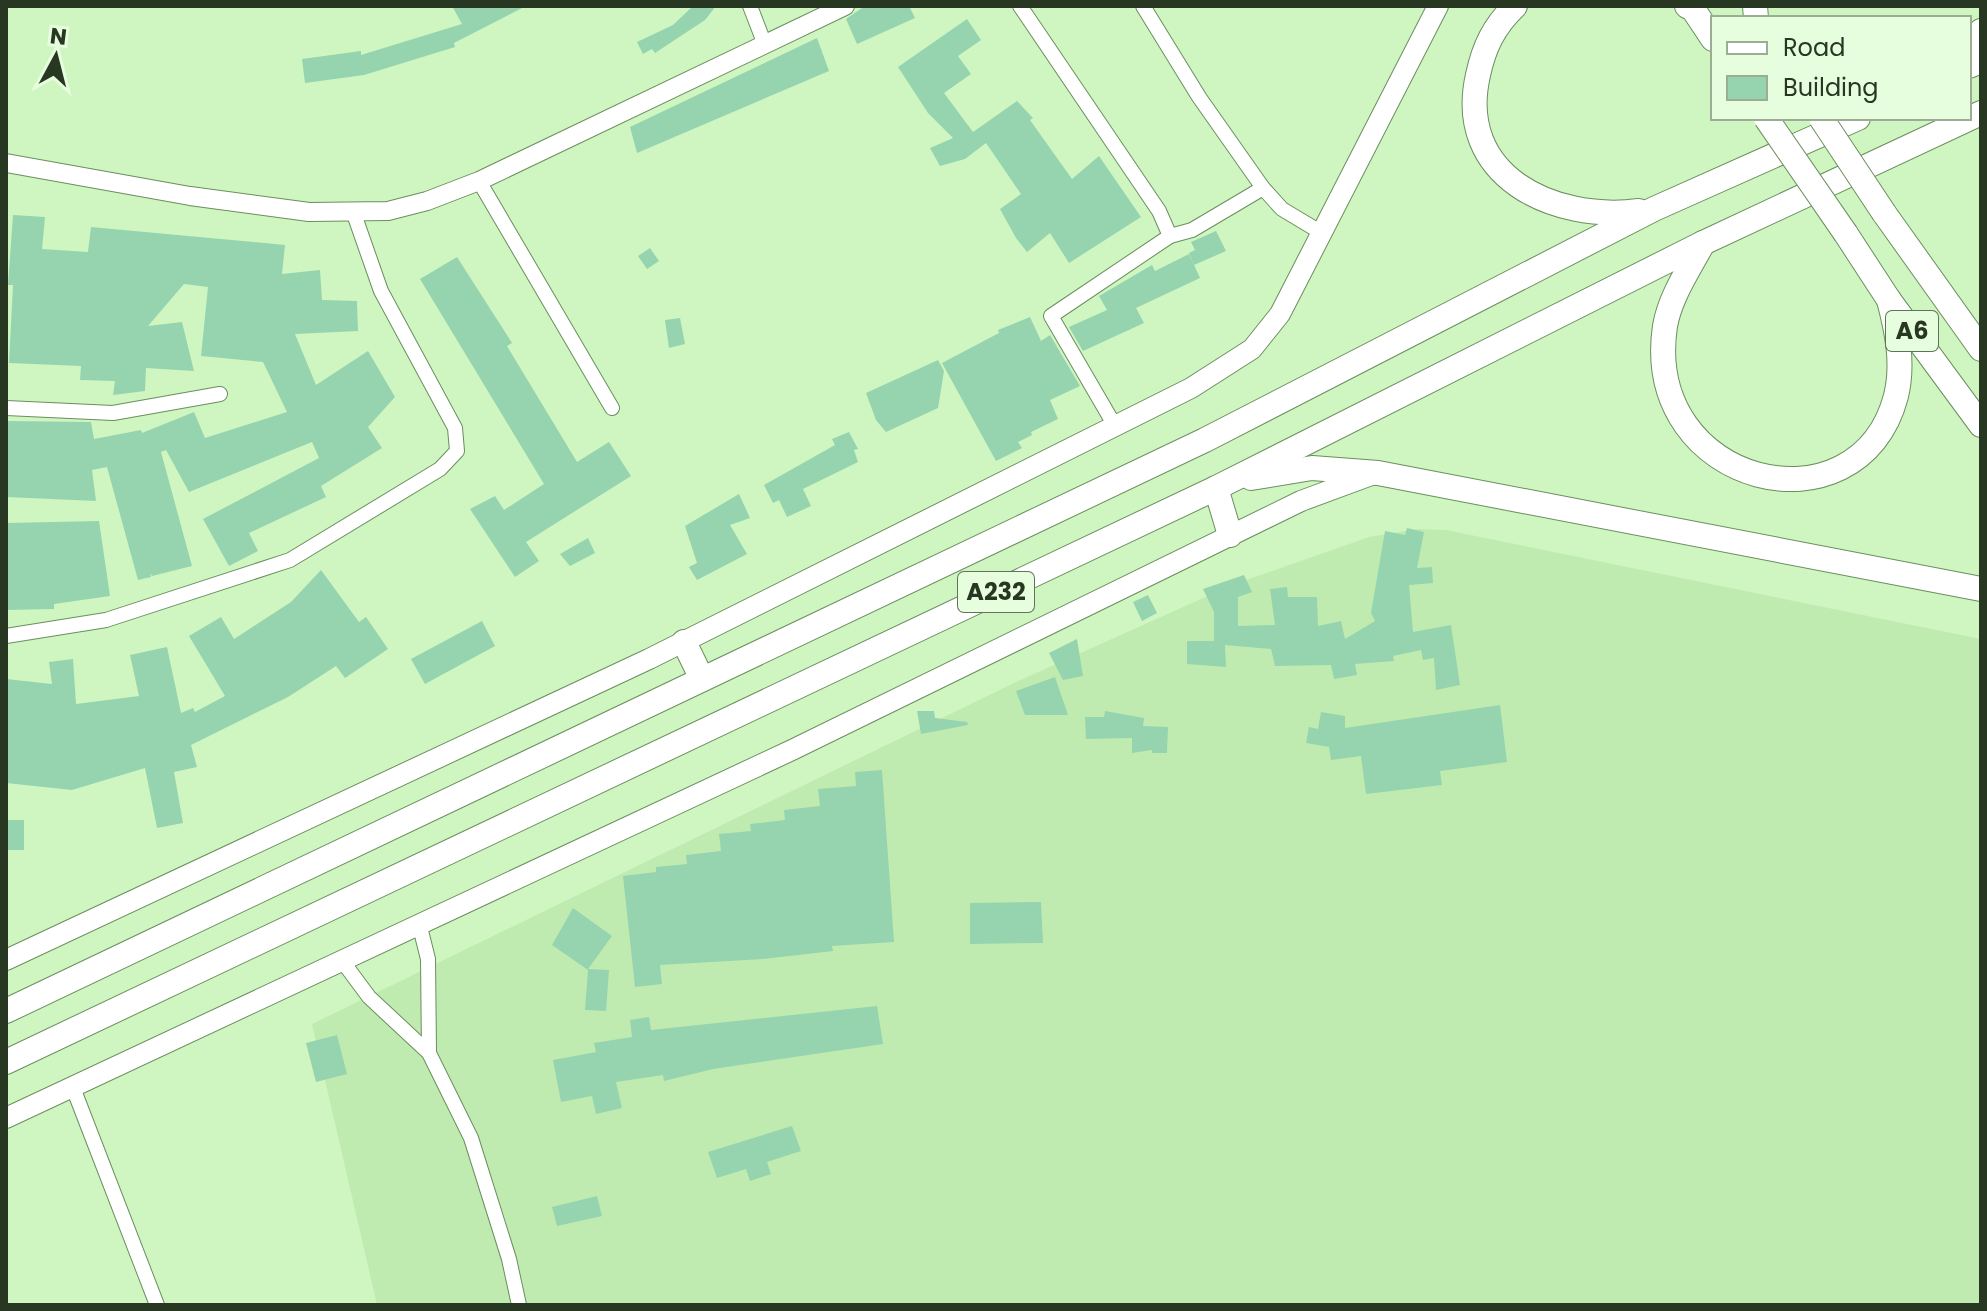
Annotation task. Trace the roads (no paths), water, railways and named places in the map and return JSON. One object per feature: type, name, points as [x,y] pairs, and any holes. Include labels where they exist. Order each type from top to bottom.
[{"type":"highway","points":[[1515,6],[1492,31],[1475,86],[1478,136],[1488,155],[1534,195],[1563,207],[1587,214],[1654,209]]},
{"type":"highway","points":[[1691,7],[1711,36]]},
{"type":"highway","name":"A6","points":[[1767,120],[1889,300],[1981,425]]},
{"type":"highway","name":"A6","points":[[1822,120],[1981,349]]},
{"type":"highway","name":"A232","points":[[6,1011],[1205,440],[1654,209],[1854,120]]},
{"type":"highway","name":"A232","points":[[6,1062],[1221,486],[1703,243],[1966,120]]},
{"type":"highway","points":[[1703,243],[1674,299],[1666,323],[1665,378],[1685,425],[1700,444],[1740,470],[1766,478],[1816,475],[1860,452],[1879,432],[1897,393],[1899,341],[1889,300]]},
{"type":"highway","points":[[1931,277],[1981,319]]},
{"type":"highway","points":[[1230,535],[1221,486],[1312,468],[1378,473],[1981,589]]},
{"type":"highway","points":[[684,642],[702,679]]},
{"type":"main road","points":[[6,960],[684,642],[1191,388],[1252,349],[1280,314],[1438,6]]},
{"type":"main road","points":[[6,1118],[420,927],[807,743],[1301,501],[1378,473]]},
{"type":"street","points":[[750,6],[765,45]]},
{"type":"street","points":[[6,163],[190,196],[309,212],[354,214],[388,211],[427,201],[479,181],[845,6]]},
{"type":"street","points":[[1020,6],[1159,211],[1170,236]]},
{"type":"street","points":[[1143,6],[1199,97],[1263,188],[1282,209],[1322,233]]},
{"type":"street","points":[[479,181],[612,408]]},
{"type":"street","points":[[1115,426],[1051,316],[1170,236],[1192,230],[1263,188]]},
{"type":"street","points":[[6,636],[106,620],[290,560],[440,469],[457,451],[455,428],[381,291],[354,214]]},
{"type":"street","points":[[6,408],[113,413],[220,394]]},
{"type":"street","points":[[420,927],[428,959],[429,1053]]},
{"type":"street","points":[[343,962],[369,997],[429,1053],[471,1138],[509,1259],[519,1305]]},
{"type":"street","points":[[72,1085],[157,1305]]}]
